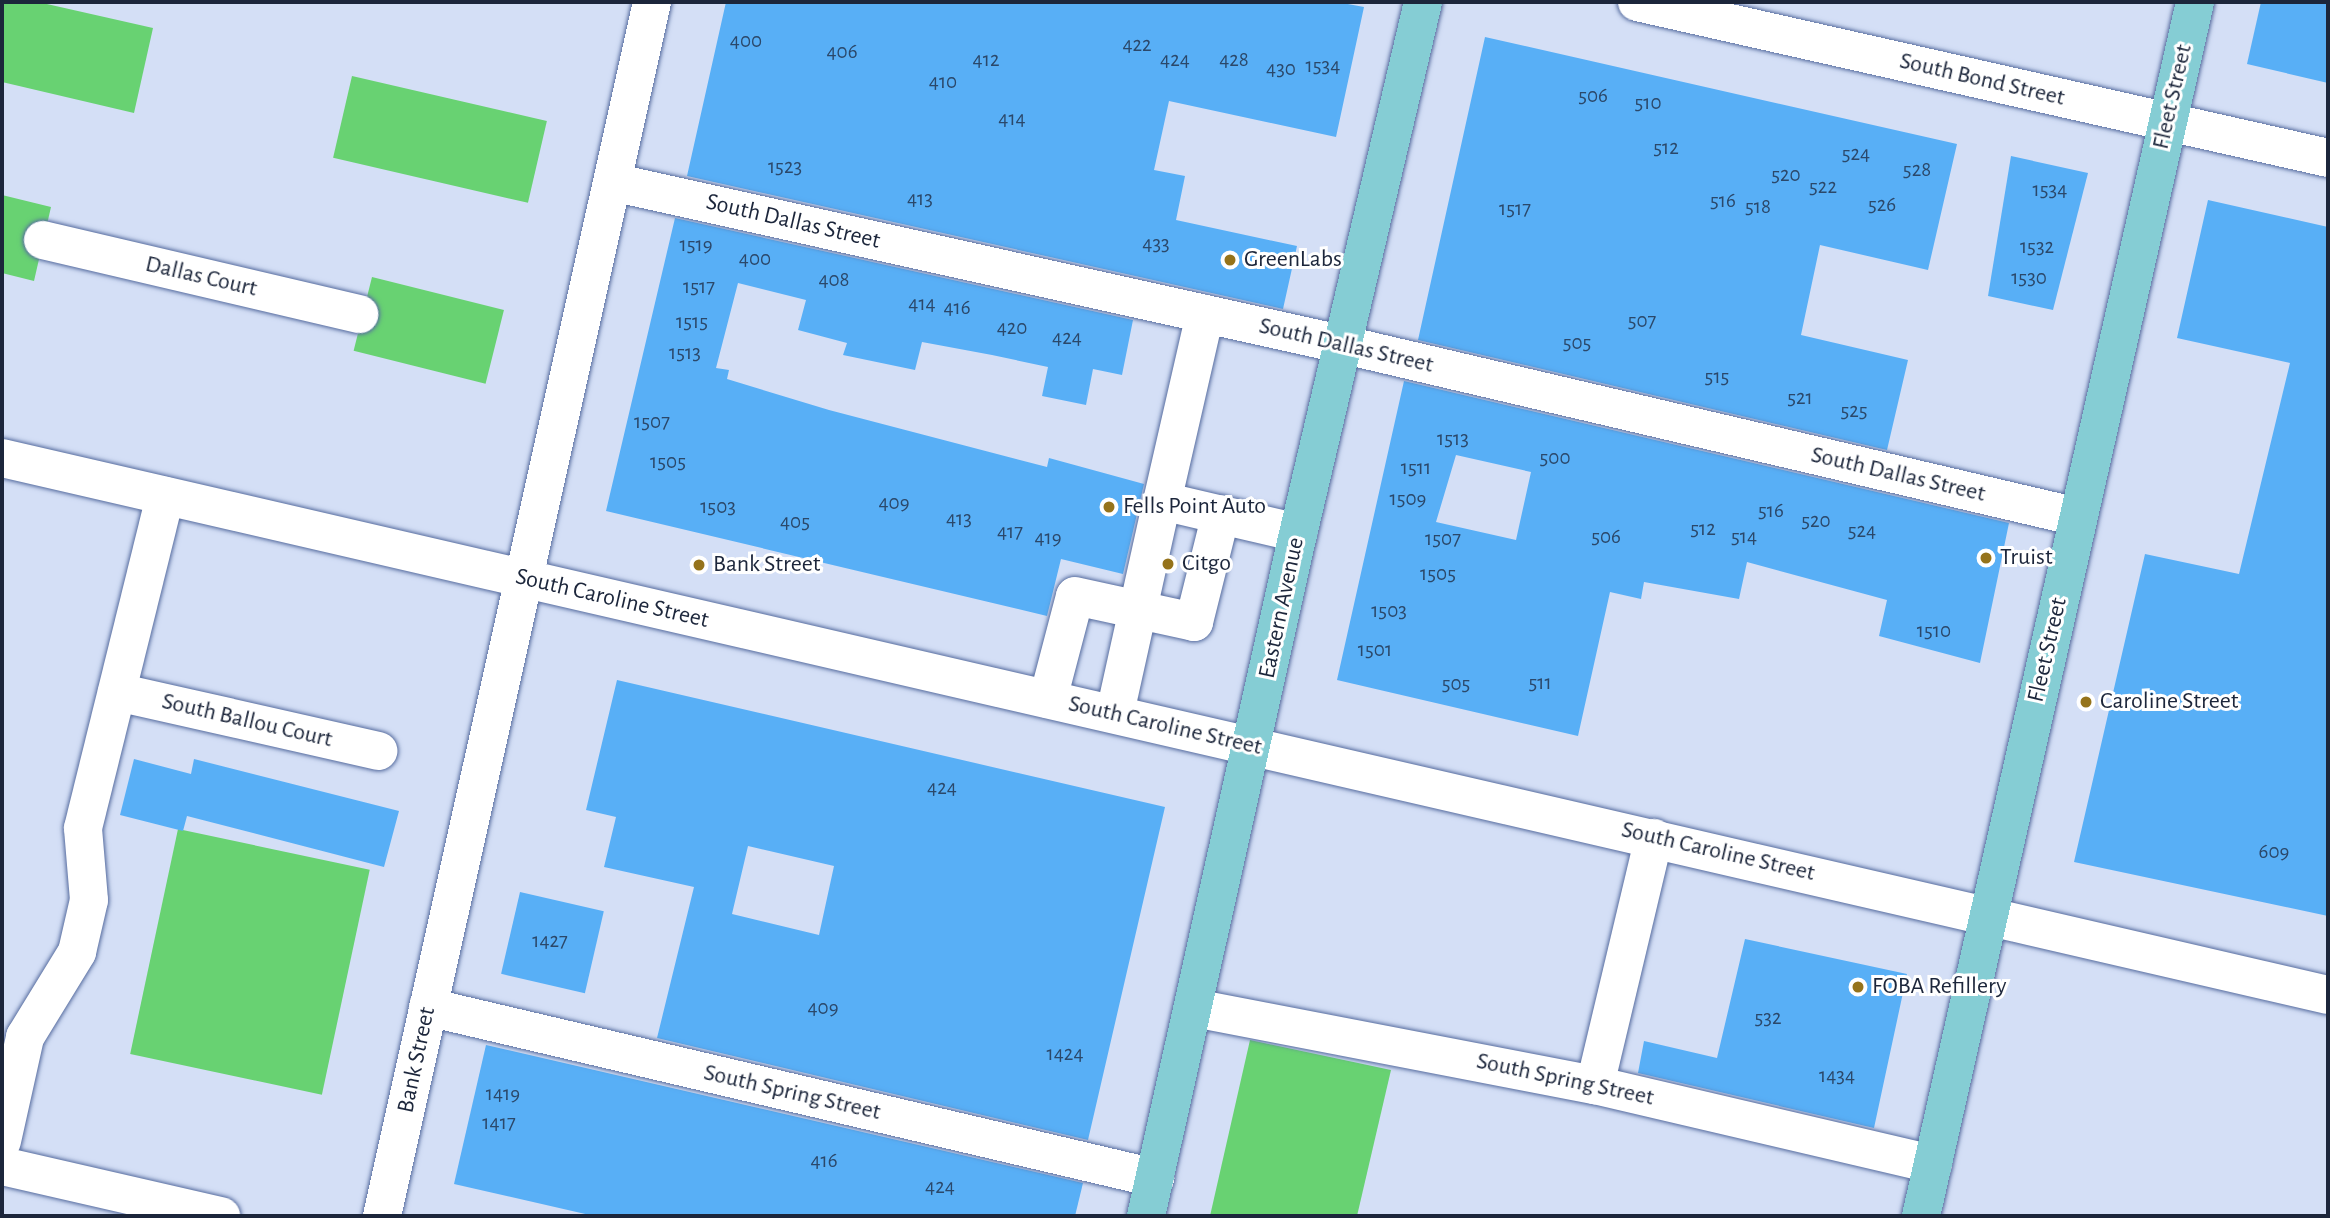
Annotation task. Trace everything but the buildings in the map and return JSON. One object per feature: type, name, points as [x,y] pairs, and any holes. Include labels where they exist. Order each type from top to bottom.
[{"type":"main road","name":"Eastern Avenue","points":[[1146,1216],[1253,746],[1298,533],[1345,345],[1423,2]]},
{"type":"main road","name":"Fleet Street","points":[[1921,1216],[2195,2]]},
{"type":"street","name":"Bank Street","points":[[382,1216],[652,2]]},
{"type":"street","name":"South Bond Street","points":[[1637,2],[2328,158]]},
{"type":"street","name":"South Dallas Street","points":[[612,182],[1345,345],[2078,517]]},
{"type":"street","name":"Dallas Court","points":[[43,240],[359,314]]},
{"type":"street","points":[[1115,713],[1136,608],[1205,314]]},
{"type":"street","name":"South Caroline Street","points":[[2,458],[2328,995]]},
{"type":"street","points":[[2,1141],[25,1037],[77,952],[89,900],[83,828],[165,496]]},
{"type":"street","points":[[1163,501],[1298,533]]},
{"type":"street","points":[[1048,699],[1075,596],[1194,622],[1221,514]]},
{"type":"street","name":"South Ballou Court","points":[[117,692],[378,751]]},
{"type":"street","points":[[1595,1085],[1654,838]]},
{"type":"street","name":"South Spring Street","points":[[428,1007],[1155,1178]]},
{"type":"street","name":"South Spring Street","points":[[1194,1008],[1595,1085],[1933,1164]]},
{"type":"street","points":[[2,1166],[221,1216]]},
{"type":"green space","points":[[2,2],[38,2],[153,28],[134,113],[2,82]]},
{"type":"green space","points":[[352,76],[547,121],[528,203],[333,158]]},
{"type":"green space","points":[[2,195],[51,207],[34,281],[2,273]]},
{"type":"green space","points":[[372,277],[504,310],[486,384],[354,351]]},
{"type":"green space","points":[[178,829],[370,870],[322,1095],[130,1054]]},
{"type":"green space","points":[[1250,1040],[1391,1070],[1357,1216],[1210,1216]]},
{"type":"place","name":"GreenLabs","points":[[1230,260]]},
{"type":"place","name":"Fells Point Auto","points":[[1109,507]]},
{"type":"place","name":"Truist","points":[[1986,558]]},
{"type":"place","name":"Citgo","points":[[1168,564]]},
{"type":"place","name":"Bank Street","points":[[699,565]]},
{"type":"place","name":"Caroline Street","points":[[2086,702]]},
{"type":"place","name":"FOBA Refillery","points":[[1858,987]]}]
